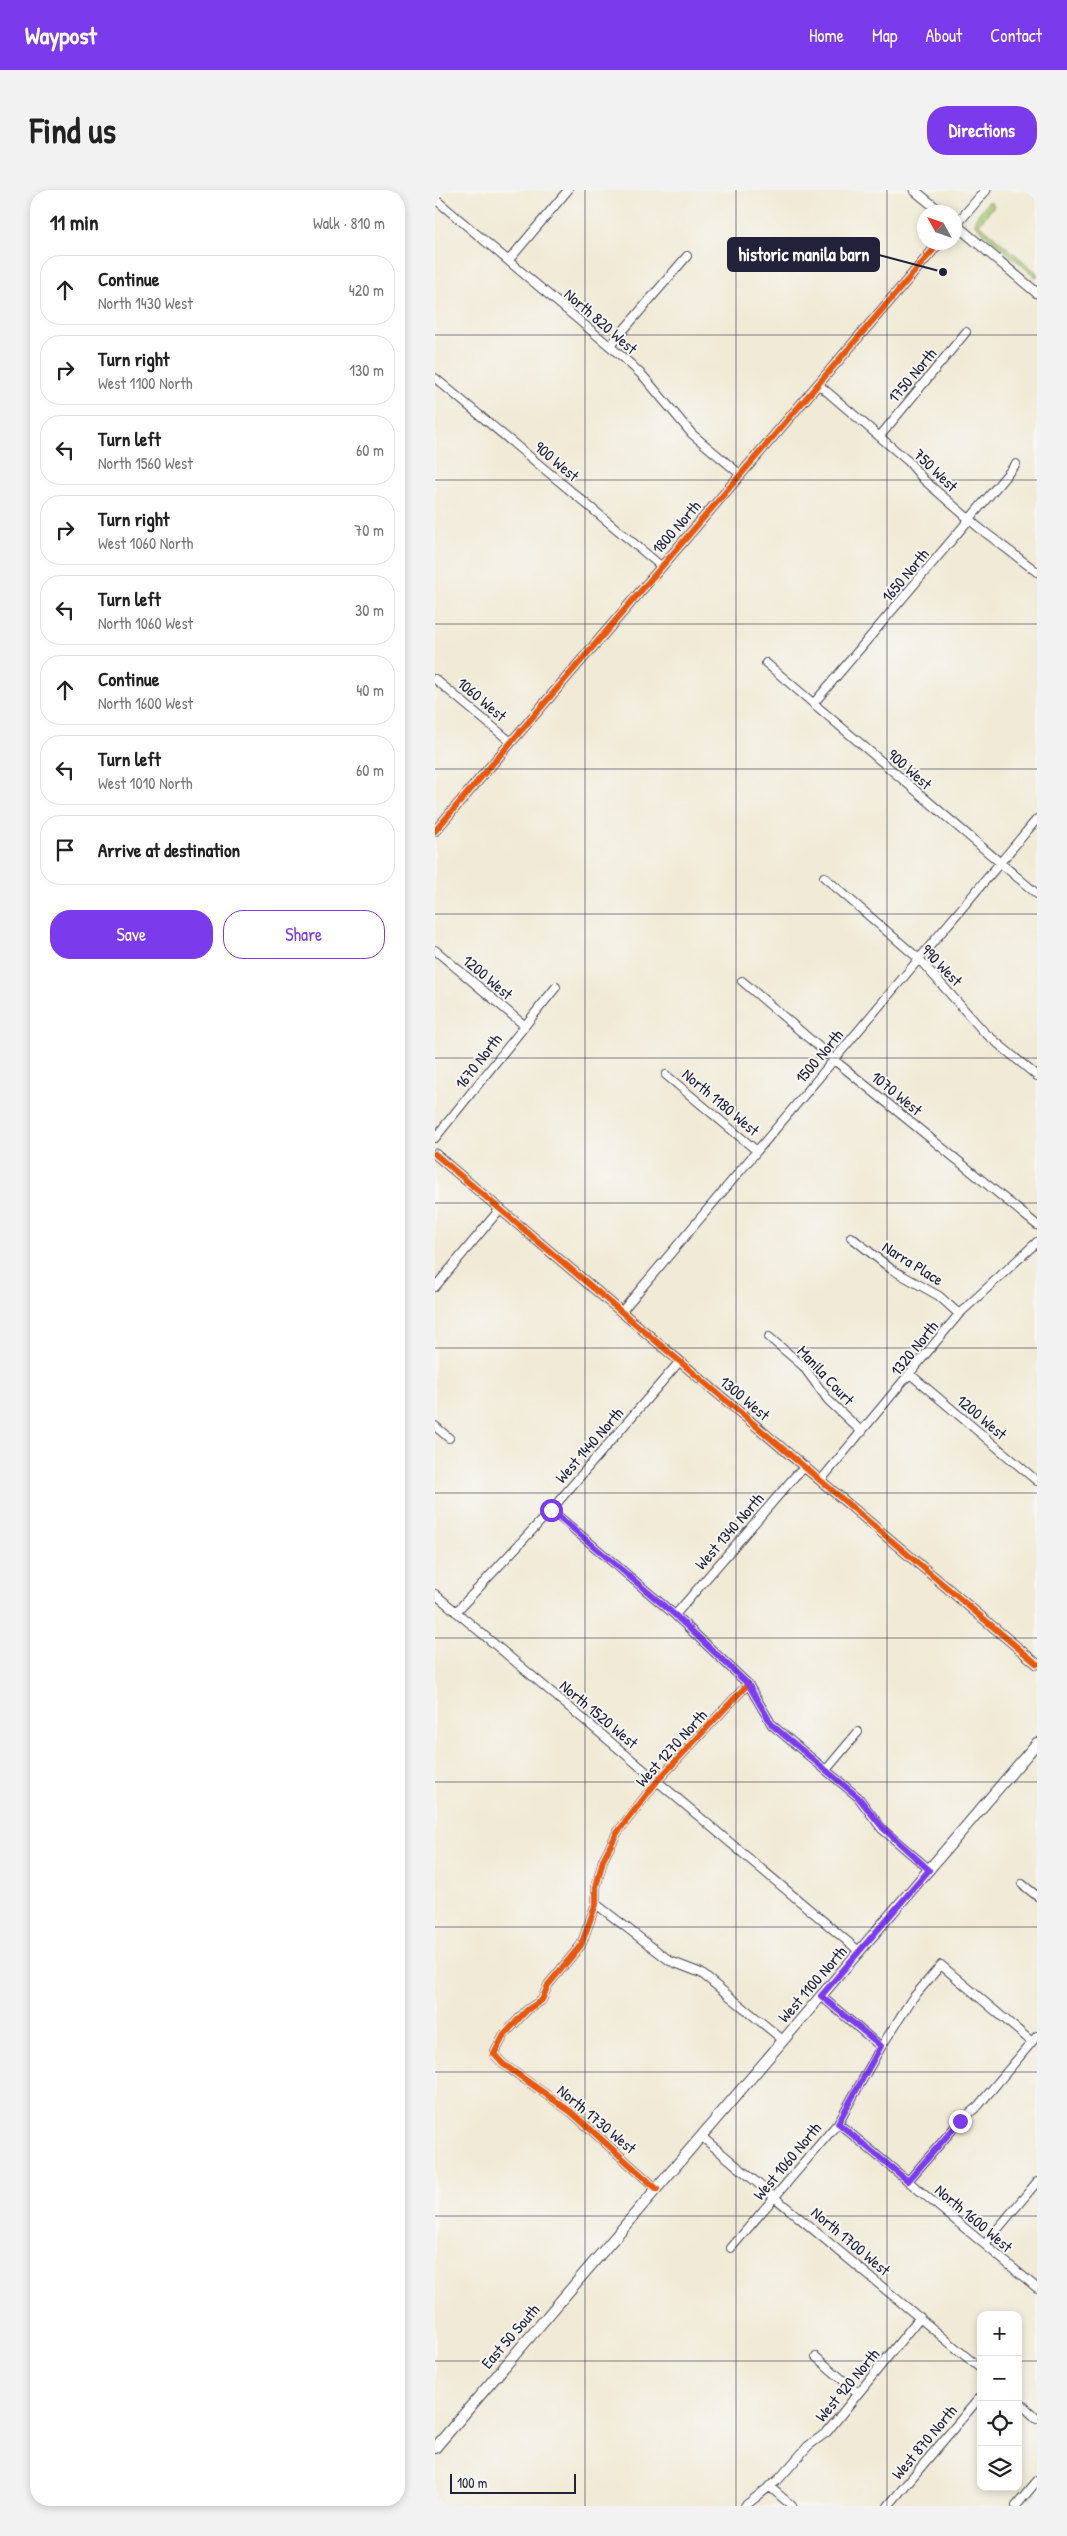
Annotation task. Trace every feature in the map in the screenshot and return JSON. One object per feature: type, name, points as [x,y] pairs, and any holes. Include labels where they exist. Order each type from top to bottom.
[{"type":"main road","name":"West 1100 North","points":[[609,2245],[1037,1742]]},
{"type":"main road","name":"East 50 South","points":[[435,2448],[609,2245]]},
{"type":"street","points":[[509,260],[568,190]]},
{"type":"street","points":[[914,190],[932,205]]},
{"type":"street","points":[[962,217],[986,190]]},
{"type":"street","name":"North 820 West","points":[[435,199],[610,346],[644,377],[692,434],[740,474]]},
{"type":"street","points":[[962,231],[1037,293]]},
{"type":"street","name":"1800 North","points":[[435,831],[933,250]]},
{"type":"street","points":[[610,346],[687,256]]},
{"type":"street","name":"1750 North","points":[[880,436],[967,332]]},
{"type":"street","name":"900 West","points":[[435,378],[661,566]]},
{"type":"street","name":"750 West","points":[[818,384],[909,462],[924,480],[969,520],[1037,572]]},
{"type":"street","name":"1650 North","points":[[814,703],[1016,464]]},
{"type":"street","name":"900 West","points":[[766,663],[1037,894]]},
{"type":"street","name":"1060 West","points":[[435,679],[511,742]]},
{"type":"street","name":"1500 North","points":[[622,1311],[1037,819]]},
{"type":"street","name":"990 West","points":[[824,877],[919,959],[984,1032],[1037,1076]]},
{"type":"street","name":"1200 West","points":[[435,950],[524,1025]]},
{"type":"street","name":"1070 West","points":[[742,980],[833,1059],[1037,1225]]},
{"type":"street","name":"1670 North","points":[[435,1138],[556,987]]},
{"type":"street","name":"North 1180 West","points":[[666,1075],[757,1151]]},
{"type":"street","name":"1300 West","points":[[435,1154],[1037,1664]]},
{"type":"street","points":[[435,1287],[500,1209]]},
{"type":"street","name":"Narra Place","points":[[851,1237],[891,1269],[939,1296],[959,1314]]},
{"type":"street","name":"1320 North","points":[[821,1480],[959,1314],[1037,1242]]},
{"type":"street","name":"Manila Court","points":[[769,1337],[803,1366],[828,1400],[862,1432]]},
{"type":"street","name":"West 1440 North","points":[[456,1612],[551,1510],[680,1361]]},
{"type":"street","name":"1200 West","points":[[910,1374],[1037,1481]]},
{"type":"street","points":[[435,1426],[449,1438]]},
{"type":"street","name":"West 1340 North","points":[[675,1615],[796,1475],[806,1467]]},
{"type":"street","points":[[551,1510],[675,1615],[748,1684],[772,1725],[858,1797],[883,1828],[929,1870]]},
{"type":"street","name":"North 1520 West","points":[[435,1594],[860,1952]]},
{"type":"street","name":"West 1270 North","points":[[494,2054],[504,2035],[527,2010],[542,2000],[548,1985],[581,1945],[596,1904],[597,1887],[603,1860],[617,1833],[658,1780],[748,1684]]},
{"type":"street","points":[[826,1770],[858,1732]]},
{"type":"street","points":[[1023,1884],[1037,1896]]},
{"type":"street","points":[[596,1904],[670,1962],[701,1972],[783,2040]]},
{"type":"street","name":"West 1060 North","points":[[731,2248],[838,2123],[881,2046],[912,1999],[941,1964],[1035,2039]]},
{"type":"street","points":[[821,1996],[881,2046]]},
{"type":"street","points":[[908,2181],[960,2121],[978,2106],[1035,2039]]},
{"type":"street","name":"North 1730 West","points":[[494,2054],[503,2064],[571,2112],[657,2189]]},
{"type":"street","name":"North 1600 West","points":[[838,2123],[1037,2288]]},
{"type":"street","name":"North 1700 West","points":[[702,2137],[977,2365]]},
{"type":"street","points":[[985,2244],[1037,2182]]},
{"type":"street","name":"West 920 North","points":[[745,2506],[779,2479],[808,2446],[827,2432],[920,2317]]},
{"type":"street","points":[[816,2357],[858,2393]]},
{"type":"street","name":"West 870 North","points":[[888,2506],[977,2401]]},
{"type":"street","points":[[1022,2406],[1037,2419]]},
{"type":"street","points":[[1016,2506],[1037,2481]]},
{"type":"street","points":[[769,2486],[792,2506]]},
{"type":"green space","points":[[988,202],[992,202],[994,206],[979,224],[1037,273],[1037,278],[975,225],[975,219]]},
{"type":"cycle path","points":[[435,831],[933,250]]},
{"type":"cycle path","points":[[435,1154],[1037,1664]]},
{"type":"cycle path","points":[[657,2189],[571,2112],[503,2064],[494,2054],[504,2035],[527,2010],[542,2000],[548,1985],[581,1945],[596,1904],[596,1887],[603,1860],[617,1833],[658,1780],[748,1684]]},
{"type":"place","name":"historic manila barn","points":[[943,272]]},
{"type":"route","points":[[551,1510],[675,1615],[748,1684],[772,1725],[858,1797],[883,1828],[929,1870],[821,1996],[881,2046],[838,2123],[908,2181],[960,2121]]}]
